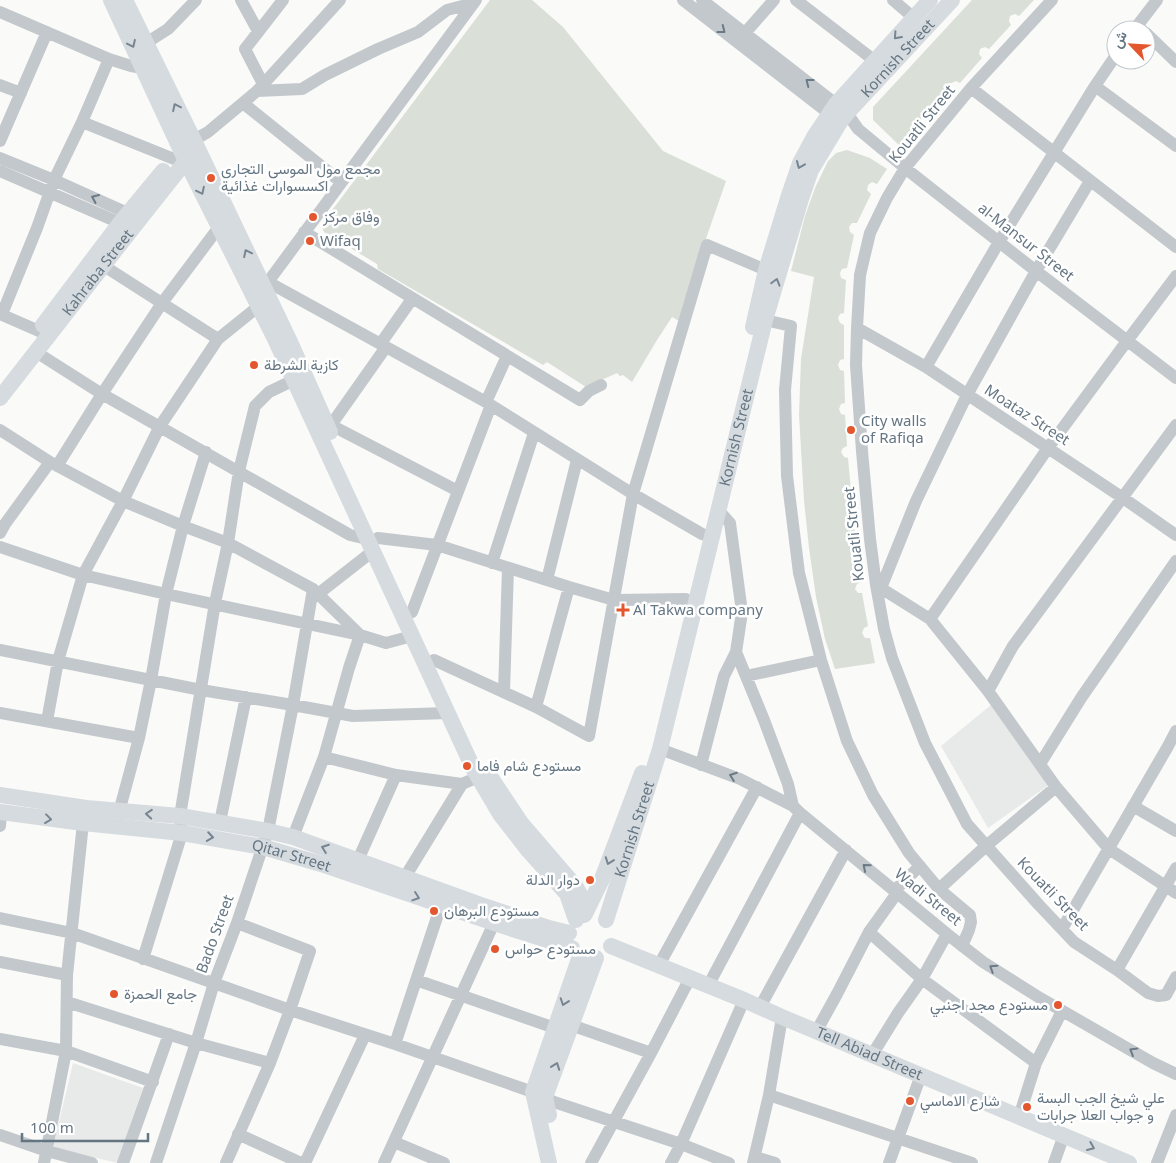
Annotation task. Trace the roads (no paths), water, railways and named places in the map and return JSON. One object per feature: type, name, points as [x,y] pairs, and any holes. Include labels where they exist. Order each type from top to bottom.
[{"type":"main road","name":"Kornish Street","points":[[539,1094],[563,1026],[580,938],[647,758],[686,599],[707,536],[719,511],[765,320],[811,170],[838,113],[875,61],[930,0]]},
{"type":"main road","name":"Kornish Street","points":[[606,920],[660,749],[766,270],[800,163],[814,137],[952,0]]},
{"type":"main road","points":[[122,1],[146,43],[186,152],[219,227],[259,283]]},
{"type":"main road","points":[[122,1],[143,68],[186,152],[259,283],[264,304],[294,380],[372,543],[412,636],[478,777],[500,814],[528,850],[567,894],[580,938],[606,952],[611,946],[612,932],[606,920],[595,915],[580,938]]},
{"type":"main road","name":"Kahraba Street","points":[[0,398],[36,352],[43,334],[129,221],[186,152]]},
{"type":"main road","name":"Kahraba Street","points":[[0,380],[104,266],[129,221]]},
{"type":"main road","points":[[264,304],[328,423],[372,543],[412,612],[488,774],[521,823],[576,887],[583,900],[580,938]]},
{"type":"main road","name":"Qitar Street","points":[[0,795],[119,812],[180,816],[293,837],[358,860],[383,877],[441,905],[494,923],[580,938]]},
{"type":"main road","name":"Qitar Street","points":[[0,817],[182,833],[263,847],[321,864],[383,877],[406,877],[481,905],[580,938]]},
{"type":"main road","name":"Tell Abiad Street","points":[[611,946],[744,1000],[1129,1163]]},
{"type":"main road","points":[[539,1094],[549,1163]]},
{"type":"main road","points":[[539,1094],[560,1163]]},
{"type":"street","points":[[146,43],[168,29],[196,0]]},
{"type":"street","points":[[241,0],[258,31]]},
{"type":"street","points":[[260,88],[244,48],[283,0]]},
{"type":"street","points":[[82,122],[186,152],[260,88],[340,0]]},
{"type":"street","name":"al-Mansur Street","points":[[683,0],[838,113]]},
{"type":"street","name":"al-Mansur Street","points":[[702,0],[745,33],[905,168],[1176,378]]},
{"type":"street","points":[[745,33],[774,0]]},
{"type":"street","points":[[796,0],[875,61]]},
{"type":"street","points":[[893,0],[914,18]]},
{"type":"street","name":"Kouatli Street","points":[[1052,0],[972,88],[905,168],[887,198],[870,234],[860,275],[856,365],[866,505],[884,629],[892,658],[925,743],[967,824],[1074,942],[1148,993],[1158,996],[1166,995],[1176,976]]},
{"type":"street","points":[[1145,20],[1156,0]]},
{"type":"street","points":[[260,88],[302,89],[325,75],[418,32],[447,10],[474,1]]},
{"type":"street","points":[[474,1],[304,232],[259,283],[384,345],[488,404],[633,494],[707,536]]},
{"type":"street","points":[[0,12],[109,59],[143,68]]},
{"type":"street","points":[[0,141],[47,32]]},
{"type":"street","points":[[1156,44],[1176,62]]},
{"type":"street","points":[[43,334],[1,314],[38,228],[54,180],[109,59]]},
{"type":"street","points":[[926,367],[999,242],[1106,70]]},
{"type":"street","points":[[0,85],[20,93]]},
{"type":"street","points":[[1095,86],[1176,146]]},
{"type":"street","points":[[972,88],[1176,247]]},
{"type":"street","points":[[243,104],[341,182]]},
{"type":"street","points":[[0,158],[54,180],[129,221]]},
{"type":"street","points":[[0,171],[49,193],[129,221]]},
{"type":"street","points":[[1090,181],[1036,271],[966,395],[878,586],[930,620],[988,691],[1056,787],[1108,849],[1171,890]]},
{"type":"street","points":[[2,526],[54,464],[162,303],[219,227]]},
{"type":"street","points":[[304,232],[580,400],[589,391],[601,385]]},
{"type":"street","points":[[434,660],[536,707],[589,736],[633,494],[707,245],[766,270]]},
{"type":"street","points":[[104,266],[218,338]]},
{"type":"street","points":[[930,620],[1048,448],[1176,276]]},
{"type":"street","points":[[412,298],[384,345],[328,423],[458,491]]},
{"type":"street","points":[[47,721],[58,661],[83,574],[123,501],[160,426],[218,338],[264,304]]},
{"type":"street","points":[[765,320],[791,326],[785,390],[787,476],[799,573],[821,660],[847,741],[873,795],[909,853],[939,889],[970,915],[969,930],[962,946]]},
{"type":"street","name":"Moataz Street","points":[[857,328],[926,367],[1176,535]]},
{"type":"street","points":[[36,352],[102,394],[350,535],[372,543],[437,545],[614,600],[686,599]]},
{"type":"street","points":[[412,612],[507,356]]},
{"type":"street","points":[[143,959],[182,833],[180,816],[215,603],[228,543],[240,471],[255,406],[269,392],[294,380]]},
{"type":"street","points":[[988,691],[1014,646],[1176,425]]},
{"type":"street","points":[[0,430],[54,464],[123,501],[228,543],[315,591],[360,635]]},
{"type":"street","points":[[492,563],[534,433]]},
{"type":"street","points":[[119,812],[152,680],[166,594],[183,526],[206,452]]},
{"type":"street","points":[[547,580],[577,460]]},
{"type":"street","points":[[701,764],[724,676],[736,652],[742,612],[730,523],[719,511]]},
{"type":"street","points":[[315,591],[372,543]]},
{"type":"street","points":[[0,547],[83,574],[166,594],[308,623],[386,643],[412,636]]},
{"type":"street","points":[[1040,764],[1081,698],[1176,561]]},
{"type":"street","points":[[504,692],[508,568]]},
{"type":"street","points":[[536,707],[568,587]]},
{"type":"street","name":"Bado Street","points":[[156,1163],[214,984],[268,831],[315,591]]},
{"type":"street","points":[[293,837],[324,757],[360,635]]},
{"type":"street","points":[[1,652],[58,661],[201,690],[293,704],[353,716],[448,712]]},
{"type":"street","points":[[708,986],[797,810],[764,720],[736,652]]},
{"type":"street","points":[[746,676],[821,660]]},
{"type":"street","points":[[220,822],[246,697]]},
{"type":"street","points":[[0,713],[139,738]]},
{"type":"street","points":[[1062,929],[1176,731]]},
{"type":"street","name":"Wadi Street","points":[[660,749],[740,779],[797,810],[962,946],[1062,1011],[1176,1074]]},
{"type":"street","points":[[324,757],[396,775],[462,784],[478,777]]},
{"type":"street","points":[[358,860],[396,775]]},
{"type":"street","points":[[406,877],[462,784]]},
{"type":"street","points":[[659,966],[757,787]]},
{"type":"street","points":[[939,889],[986,846],[1056,787]]},
{"type":"street","points":[[1133,806],[1176,831]]},
{"type":"street","points":[[45,1157],[66,1051],[67,975],[83,823]]},
{"type":"street","points":[[760,1007],[846,850]]},
{"type":"street","points":[[816,1032],[838,994],[869,932],[896,892],[920,866]]},
{"type":"street","points":[[1117,970],[1171,890],[1176,868]]},
{"type":"street","points":[[395,1044],[441,905]]},
{"type":"street","points":[[0,918],[72,933],[214,984],[539,1094],[554,1102],[681,1144],[729,1163]]},
{"type":"street","points":[[226,1163],[270,1063],[310,951],[237,923]]},
{"type":"street","points":[[384,1163],[494,923]]},
{"type":"street","points":[[869,932],[922,979],[1036,1062]]},
{"type":"street","points":[[872,1055],[922,979],[947,934]]},
{"type":"street","points":[[0,962],[67,975]]},
{"type":"street","points":[[591,1163],[690,978]]},
{"type":"street","points":[[416,980],[651,1053]]},
{"type":"street","points":[[671,1163],[744,1000]]},
{"type":"street","points":[[67,1002],[196,1043],[270,1063]]},
{"type":"street","points":[[1019,1117],[1036,1062],[1062,1011]]},
{"type":"street","points":[[776,1163],[754,1160],[769,1094],[782,1017]]},
{"type":"street","points":[[123,1163],[169,1034]]},
{"type":"street","points":[[238,1134],[303,1163],[364,1035]]},
{"type":"street","points":[[0,1039],[66,1051],[153,1082]]},
{"type":"street","points":[[889,1163],[921,1075]]},
{"type":"street","points":[[769,1094],[972,1163]]},
{"type":"street","points":[[1157,1163],[1176,1115]]},
{"type":"street","points":[[0,1135],[45,1157],[92,1163]]},
{"type":"street","points":[[1054,1163],[1064,1136]]},
{"type":"street","points":[[394,1142],[444,1163]]},
{"type":"place","name":"مجمع مول الموسى التجاري اكسسوارات غذائية","points":[[211,178]]},
{"type":"place","name":"وفاق مركز","points":[[313,217]]},
{"type":"place","name":"Wifaq","points":[[310,241]]},
{"type":"place","name":"كازية الشرطة","points":[[254,365]]},
{"type":"place","name":"City walls of Rafiqa","points":[[851,430]]},
{"type":"place","name":"Al Takwa company","points":[[623,610]]},
{"type":"place","name":"مستودع شام فاما","points":[[467,766]]},
{"type":"place","name":"دوار الدلة","points":[[590,880]]},
{"type":"place","name":"مستودع البرهان","points":[[434,911]]},
{"type":"place","name":"مستودع حواس","points":[[495,949]]},
{"type":"place","name":"جامع الحمزة","points":[[114,994]]},
{"type":"place","name":"مستودع مجد اجنبي","points":[[1058,1005]]},
{"type":"place","name":"شارع الاماسي","points":[[910,1101]]},
{"type":"place","name":"علي شيخ الجب البسة و جواب العلا جرابات","points":[[1027,1107]]}]
